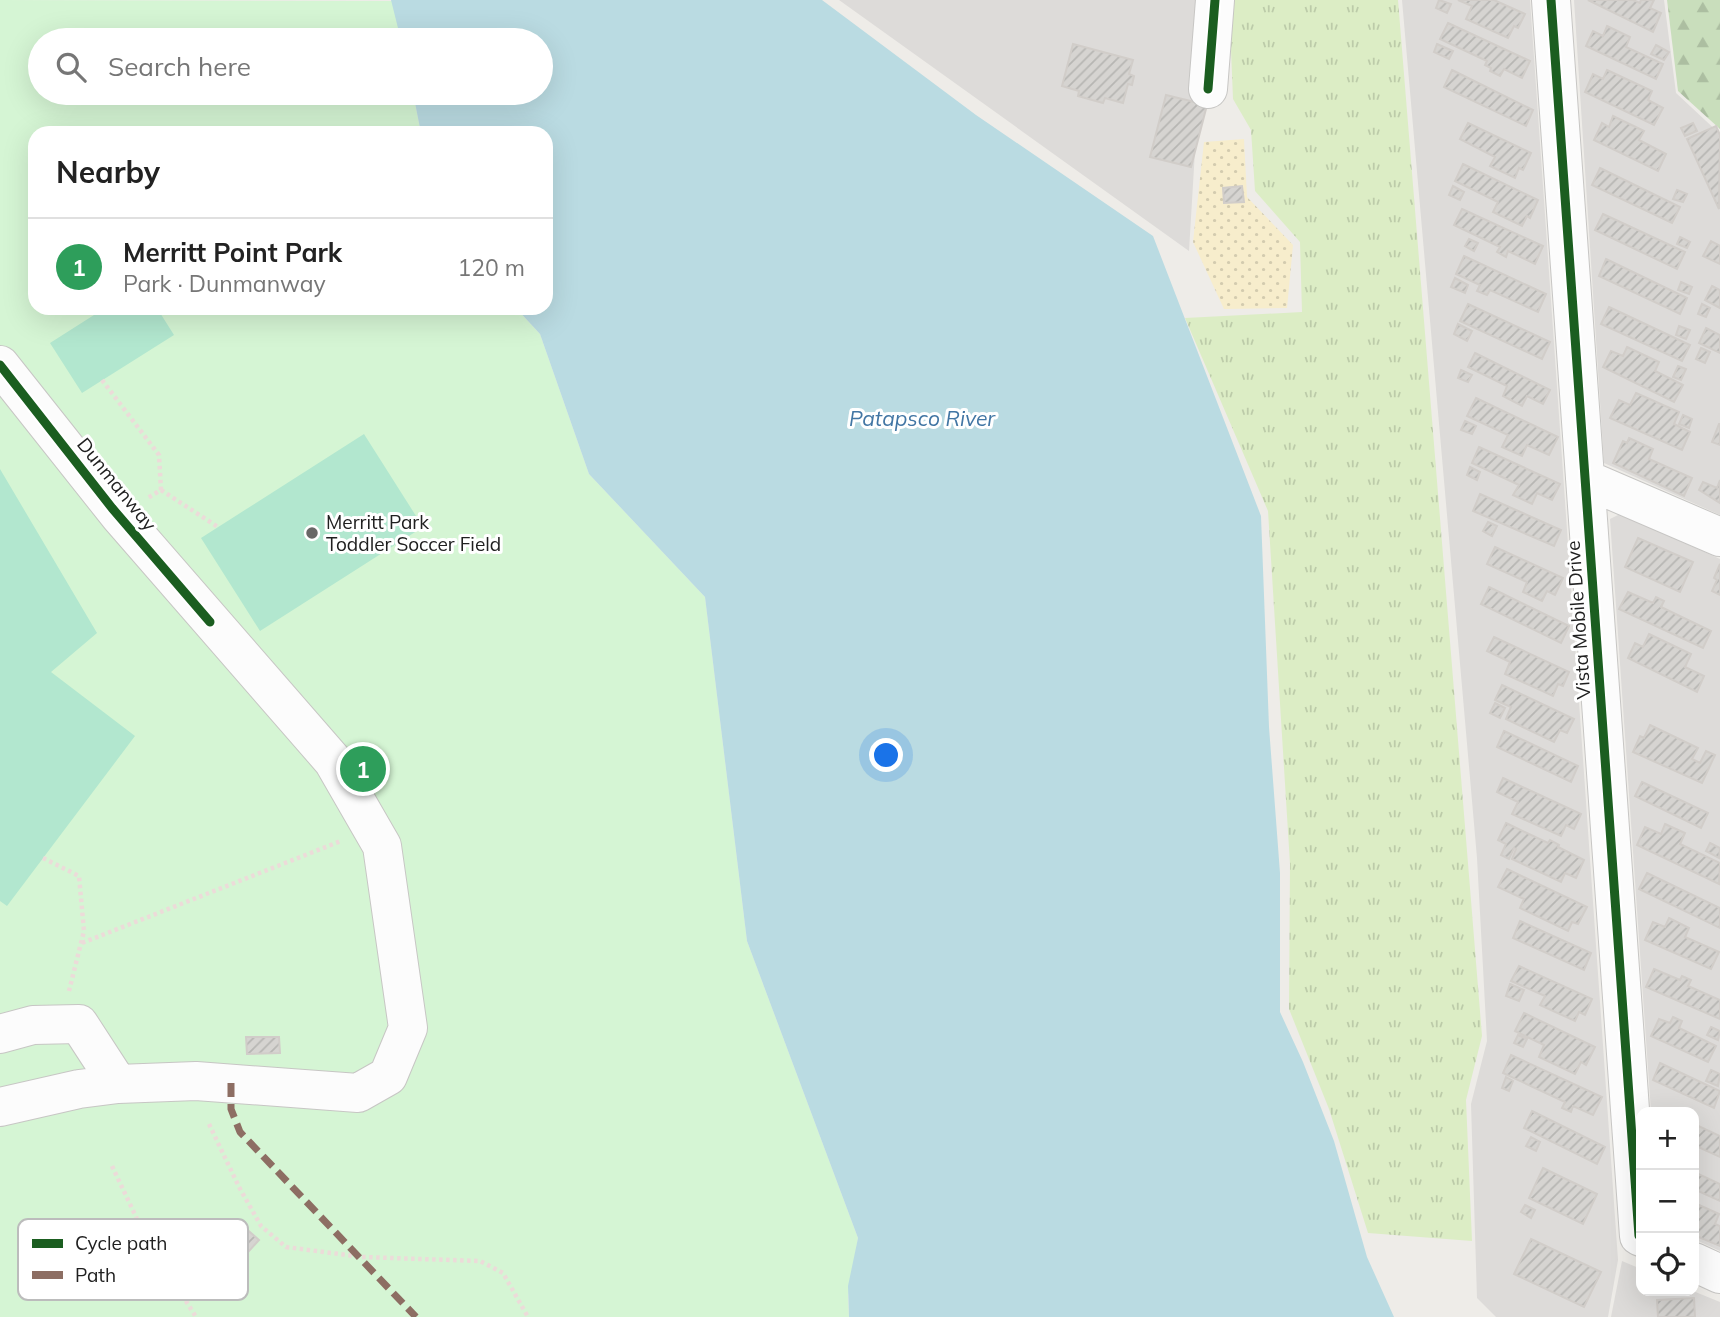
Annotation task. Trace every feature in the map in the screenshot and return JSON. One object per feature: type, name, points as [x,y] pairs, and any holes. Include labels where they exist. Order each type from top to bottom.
[{"type":"street","points":[[1208,89],[1215,0]]},
{"type":"street","name":"Vista Mobile Drive","points":[[1551,0],[1639,1233]]},
{"type":"street","name":"Dunmanway","points":[[0,365],[119,515],[333,761],[382,846],[408,1028],[388,1076],[358,1093],[196,1081],[118,1084],[79,1089],[0,1107]]},
{"type":"street","points":[[1586,479],[1720,537]]},
{"type":"street","points":[[0,1034],[33,1026],[79,1024],[118,1084]]},
{"type":"street","points":[[1699,1264],[1720,1274]]},
{"type":"path","points":[[102,380],[159,455],[161,490]]},
{"type":"path","points":[[119,515],[161,490]]},
{"type":"path","points":[[161,490],[218,527]]},
{"type":"path","points":[[82,943],[372,829]]},
{"type":"path","points":[[43,858],[79,876],[84,931],[68,996]]},
{"type":"path","points":[[209,1124],[261,1226],[286,1247],[362,1257],[480,1261],[503,1273],[528,1317]]},
{"type":"path","points":[[112,1166],[137,1219]]},
{"type":"path","points":[[185,1300],[196,1317]]},
{"type":"shaded area","points":[[839,0],[1204,0],[1189,251]]},
{"type":"shaded area","points":[[1402,0],[1530,0],[1618,1260],[1608,1317],[1496,1317],[1477,1298],[1471,1104],[1487,1041],[1477,858]]},
{"type":"shaded area","points":[[1574,0],[1664,0],[1676,93],[1720,134],[1720,515],[1604,463]]},
{"type":"shaded area","points":[[1620,514],[1720,559],[1720,1251],[1699,1241],[1699,1107],[1651,1107],[1610,519]]},
{"type":"shaded area","points":[[1622,1261],[1636,1267],[1636,1296],[1699,1296],[1699,1293],[1720,1302],[1720,1317],[1611,1317]]},
{"type":"green space","points":[[0,0],[393,1],[399,28],[28,28],[28,105],[415,105],[420,126],[28,126],[28,315],[522,315],[540,334],[589,474],[705,597],[747,941],[858,1238],[848,1296],[849,1317],[0,1317]]},
{"type":"green space","points":[[1229,0],[1398,0],[1482,1036],[1466,1100],[1472,1241],[1368,1233],[1329,1109],[1289,1009],[1290,864],[1268,511],[1185,318],[1302,312],[1300,242],[1255,191],[1251,130],[1233,99]]},
{"type":"green space","points":[[1667,0],[1720,0],[1720,129],[1678,91]]},
{"type":"green space","points":[[94,315],[161,315],[174,335],[82,393],[50,343]]},
{"type":"green space","name":"Merritt Park Toddler Soccer Field","points":[[364,434],[423,527],[260,631],[201,538]]},
{"type":"green space","points":[[0,469],[97,633],[51,672],[135,736],[7,906],[0,901]]},
{"type":"sand","points":[[1244,139],[1247,197],[1293,245],[1287,308],[1224,309],[1193,242],[1204,142]]},
{"type":"water","name":"Patapsco River","points":[[391,0],[822,0],[976,115],[1153,236],[1261,516],[1269,727],[1280,873],[1280,1012],[1334,1141],[1367,1257],[1394,1317],[849,1317],[848,1286],[858,1238],[747,941],[705,597],[589,474],[540,334],[522,315],[553,315],[553,126],[420,126],[415,105],[553,105],[553,28],[398,28]]},
{"type":"building","points":[[1439,0],[1451,4],[1447,13],[1436,8]]},
{"type":"building","points":[[1458,0],[1494,0],[1525,14],[1518,28],[1514,26],[1508,38],[1466,19],[1472,6]]},
{"type":"building","points":[[1588,0],[1633,0],[1640,3],[1641,0],[1654,0],[1650,8],[1661,13],[1653,32]]},
{"type":"building","points":[[1448,23],[1530,61],[1522,78],[1504,69],[1500,76],[1490,71],[1491,68],[1485,65],[1487,61],[1440,39]]},
{"type":"building","points":[[1607,26],[1630,37],[1626,47],[1663,64],[1656,79],[1586,46],[1593,31],[1603,36]]},
{"type":"building","points":[[1073,44],[1133,60],[1129,74],[1134,76],[1132,85],[1128,84],[1123,103],[1105,98],[1103,103],[1078,96],[1079,91],[1062,86]]},
{"type":"building","points":[[1437,44],[1453,51],[1449,59],[1434,52]]},
{"type":"building","points":[[1656,45],[1669,52],[1664,60],[1651,54]]},
{"type":"building","points":[[1452,70],[1533,110],[1526,126],[1444,87]]},
{"type":"building","points":[[1607,70],[1652,91],[1648,100],[1663,108],[1654,125],[1585,92],[1593,74],[1603,79]]},
{"type":"building","points":[[1166,95],[1207,105],[1191,167],[1150,157]]},
{"type":"building","points":[[1613,116],[1644,131],[1639,140],[1666,154],[1658,171],[1594,140],[1602,123],[1609,127]]},
{"type":"building","points":[[1468,123],[1531,153],[1523,170],[1519,168],[1515,178],[1490,166],[1495,157],[1460,139]]},
{"type":"building","points":[[1693,123],[1697,131],[1685,136],[1681,128]]},
{"type":"building","points":[[1716,126],[1720,135],[1719,209],[1687,139]]},
{"type":"building","points":[[1463,164],[1538,200],[1530,218],[1527,216],[1522,226],[1493,212],[1498,202],[1455,181]]},
{"type":"building","points":[[1600,168],[1680,207],[1672,223],[1592,185]]},
{"type":"building","points":[[1242,186],[1244,202],[1224,203],[1223,188]]},
{"type":"building","points":[[1453,186],[1464,192],[1460,200],[1449,195]]},
{"type":"building","points":[[1677,190],[1687,194],[1683,202],[1673,199]]},
{"type":"building","points":[[1462,209],[1543,246],[1535,264],[1508,251],[1506,257],[1497,252],[1500,247],[1454,225]]},
{"type":"building","points":[[1603,214],[1685,252],[1677,269],[1595,230]]},
{"type":"building","points":[[1680,237],[1690,242],[1687,248],[1677,244]]},
{"type":"building","points":[[1469,239],[1478,243],[1474,251],[1465,246]]},
{"type":"building","points":[[1711,241],[1720,246],[1720,264],[1703,256]]},
{"type":"building","points":[[1464,256],[1546,294],[1538,312],[1490,290],[1487,295],[1477,291],[1480,285],[1456,274]]},
{"type":"building","points":[[1606,259],[1687,298],[1680,314],[1599,276]]},
{"type":"building","points":[[1455,278],[1468,285],[1465,293],[1451,287]]},
{"type":"building","points":[[1681,282],[1692,287],[1689,294],[1678,290]]},
{"type":"building","points":[[1712,286],[1720,290],[1720,308],[1705,300]]},
{"type":"building","points":[[1468,304],[1550,342],[1542,359],[1460,321]]},
{"type":"building","points":[[1702,304],[1710,308],[1706,317],[1698,314]]},
{"type":"building","points":[[1609,307],[1690,345],[1682,361],[1601,324]]},
{"type":"building","points":[[1458,324],[1472,331],[1467,341],[1454,334]]},
{"type":"building","points":[[1679,326],[1690,330],[1686,339],[1676,335]]},
{"type":"building","points":[[1706,328],[1720,335],[1720,353],[1699,343]]},
{"type":"building","points":[[1627,347],[1659,362],[1655,371],[1683,385],[1674,402],[1603,367],[1611,351],[1623,356]]},
{"type":"building","points":[[1701,348],[1710,352],[1705,363],[1696,359]]},
{"type":"building","points":[[1475,353],[1550,390],[1543,404],[1527,396],[1522,406],[1503,396],[1507,386],[1468,367]]},
{"type":"building","points":[[1678,366],[1686,369],[1681,380],[1673,377]]},
{"type":"building","points":[[1461,370],[1472,375],[1468,382],[1458,378]]},
{"type":"building","points":[[1636,393],[1679,412],[1674,424],[1690,432],[1682,450],[1610,418],[1619,400],[1630,405]]},
{"type":"building","points":[[1476,398],[1558,437],[1549,455],[1527,445],[1522,456],[1502,447],[1508,435],[1467,416]]},
{"type":"building","points":[[1683,415],[1692,419],[1689,428],[1679,424]]},
{"type":"building","points":[[1465,421],[1476,426],[1472,434],[1461,430]]},
{"type":"building","points":[[1720,424],[1720,445],[1712,442]]},
{"type":"building","points":[[1629,438],[1653,449],[1649,459],[1692,478],[1684,496],[1613,463],[1623,441],[1627,443]]},
{"type":"building","points":[[1479,447],[1560,484],[1552,500],[1537,493],[1532,504],[1513,495],[1519,485],[1472,463]]},
{"type":"building","points":[[1470,467],[1480,472],[1477,480],[1467,475]]},
{"type":"building","points":[[1720,480],[1720,503],[1699,490],[1703,482],[1717,488]]},
{"type":"building","points":[[1480,494],[1561,530],[1554,546],[1473,511]]},
{"type":"building","points":[[1488,522],[1497,526],[1492,536],[1483,531]]},
{"type":"building","points":[[1638,538],[1693,562],[1680,592],[1625,567]]},
{"type":"building","points":[[1495,547],[1563,578],[1555,595],[1547,591],[1542,601],[1523,592],[1527,582],[1487,564]]},
{"type":"building","points":[[1720,564],[1720,595],[1712,591]]},
{"type":"building","points":[[1489,587],[1569,626],[1561,643],[1481,604]]},
{"type":"building","points":[[1628,592],[1653,603],[1656,597],[1664,601],[1661,607],[1711,631],[1703,648],[1619,609]]},
{"type":"building","points":[[1649,634],[1691,654],[1685,667],[1704,676],[1697,692],[1628,658],[1635,643],[1643,647]]},
{"type":"building","points":[[1494,637],[1569,672],[1563,686],[1558,684],[1553,696],[1505,674],[1510,662],[1487,651]]},
{"type":"building","points":[[1502,685],[1574,719],[1567,733],[1560,730],[1554,742],[1506,719],[1511,707],[1495,700]]},
{"type":"building","points":[[1495,703],[1505,708],[1500,718],[1490,713]]},
{"type":"building","points":[[1650,725],[1698,748],[1692,759],[1700,763],[1706,751],[1715,755],[1702,783],[1633,752],[1640,736],[1644,738]]},
{"type":"building","points":[[1504,731],[1578,766],[1571,782],[1497,747]]},
{"type":"building","points":[[1503,778],[1581,814],[1574,829],[1566,825],[1561,836],[1512,814],[1518,802],[1497,792]]},
{"type":"building","points":[[1642,782],[1708,813],[1701,828],[1635,796]]},
{"type":"building","points":[[1506,823],[1548,843],[1550,840],[1584,860],[1576,878],[1565,873],[1561,882],[1512,859],[1516,849],[1514,848],[1509,859],[1501,855],[1506,844],[1498,840]]},
{"type":"building","points":[[1665,824],[1685,833],[1680,844],[1720,863],[1719,884],[1637,845],[1645,827],[1661,834]]},
{"type":"building","points":[[1710,843],[1720,848],[1719,858],[1706,851]]},
{"type":"building","points":[[1507,869],[1587,907],[1578,924],[1572,922],[1568,931],[1520,908],[1524,899],[1498,887]]},
{"type":"building","points":[[1647,873],[1720,908],[1720,928],[1639,889]]},
{"type":"building","points":[[1669,918],[1689,928],[1685,937],[1719,952],[1711,969],[1645,940],[1653,922],[1665,927]]},
{"type":"building","points":[[1520,921],[1591,953],[1584,970],[1513,938]]},
{"type":"building","points":[[1519,966],[1592,999],[1585,1015],[1579,1012],[1575,1021],[1540,1005],[1545,996],[1511,981]]},
{"type":"building","points":[[1654,969],[1680,980],[1682,976],[1691,980],[1688,986],[1720,1000],[1720,1019],[1646,987]]},
{"type":"building","points":[[1510,984],[1524,990],[1519,1001],[1506,996]]},
{"type":"building","points":[[1524,1013],[1595,1047],[1586,1065],[1581,1062],[1575,1074],[1539,1057],[1544,1045],[1515,1031]]},
{"type":"building","points":[[1673,1017],[1682,1021],[1679,1028],[1716,1046],[1708,1062],[1651,1036],[1659,1019],[1670,1023]]},
{"type":"building","points":[[1711,1027],[1720,1031],[1718,1040],[1707,1035]]},
{"type":"building","points":[[1518,1035],[1527,1039],[1523,1047],[1514,1043]]},
{"type":"building","points":[[246,1037],[279,1037],[280,1053],[247,1054]]},
{"type":"building","points":[[1511,1055],[1602,1097],[1593,1115],[1573,1106],[1571,1112],[1562,1108],[1565,1102],[1503,1073]]},
{"type":"building","points":[[1660,1063],[1720,1091],[1714,1108],[1653,1080]]},
{"type":"building","points":[[1711,1070],[1720,1074],[1718,1086],[1706,1081]]},
{"type":"building","points":[[1506,1077],[1513,1081],[1509,1091],[1502,1088]]},
{"type":"building","points":[[1532,1111],[1605,1147],[1597,1164],[1524,1128]]},
{"type":"building","points":[[1699,1126],[1720,1136],[1720,1157],[1699,1147]]},
{"type":"building","points":[[1531,1137],[1540,1142],[1536,1151],[1526,1146]]},
{"type":"building","points":[[1543,1168],[1597,1194],[1583,1224],[1529,1198]]},
{"type":"building","points":[[1699,1174],[1720,1184],[1720,1201],[1699,1191]]},
{"type":"building","points":[[1525,1205],[1535,1210],[1531,1218],[1521,1212]]},
{"type":"building","points":[[1699,1205],[1719,1214],[1715,1224],[1720,1226],[1720,1246],[1699,1237]]},
{"type":"building","points":[[248,1230],[259,1240],[248,1252]]},
{"type":"building","points":[[1531,1239],[1601,1272],[1584,1307],[1514,1274]]},
{"type":"building","points":[[1694,1298],[1695,1317],[1658,1317],[1657,1300]]},
{"type":"marked path","points":[[231,1083],[231,1109],[240,1132],[416,1317]]},
{"type":"cycle path","points":[[1208,89],[1215,0]]},
{"type":"cycle path","points":[[1551,0],[1639,1233]]},
{"type":"cycle path","points":[[0,365],[112,508],[210,622]]},
{"type":"place","name":"Merritt Park Toddler Soccer Field","points":[[312,533]]},
{"type":"place","name":"Merritt Point Park","points":[[363,769]]}]
